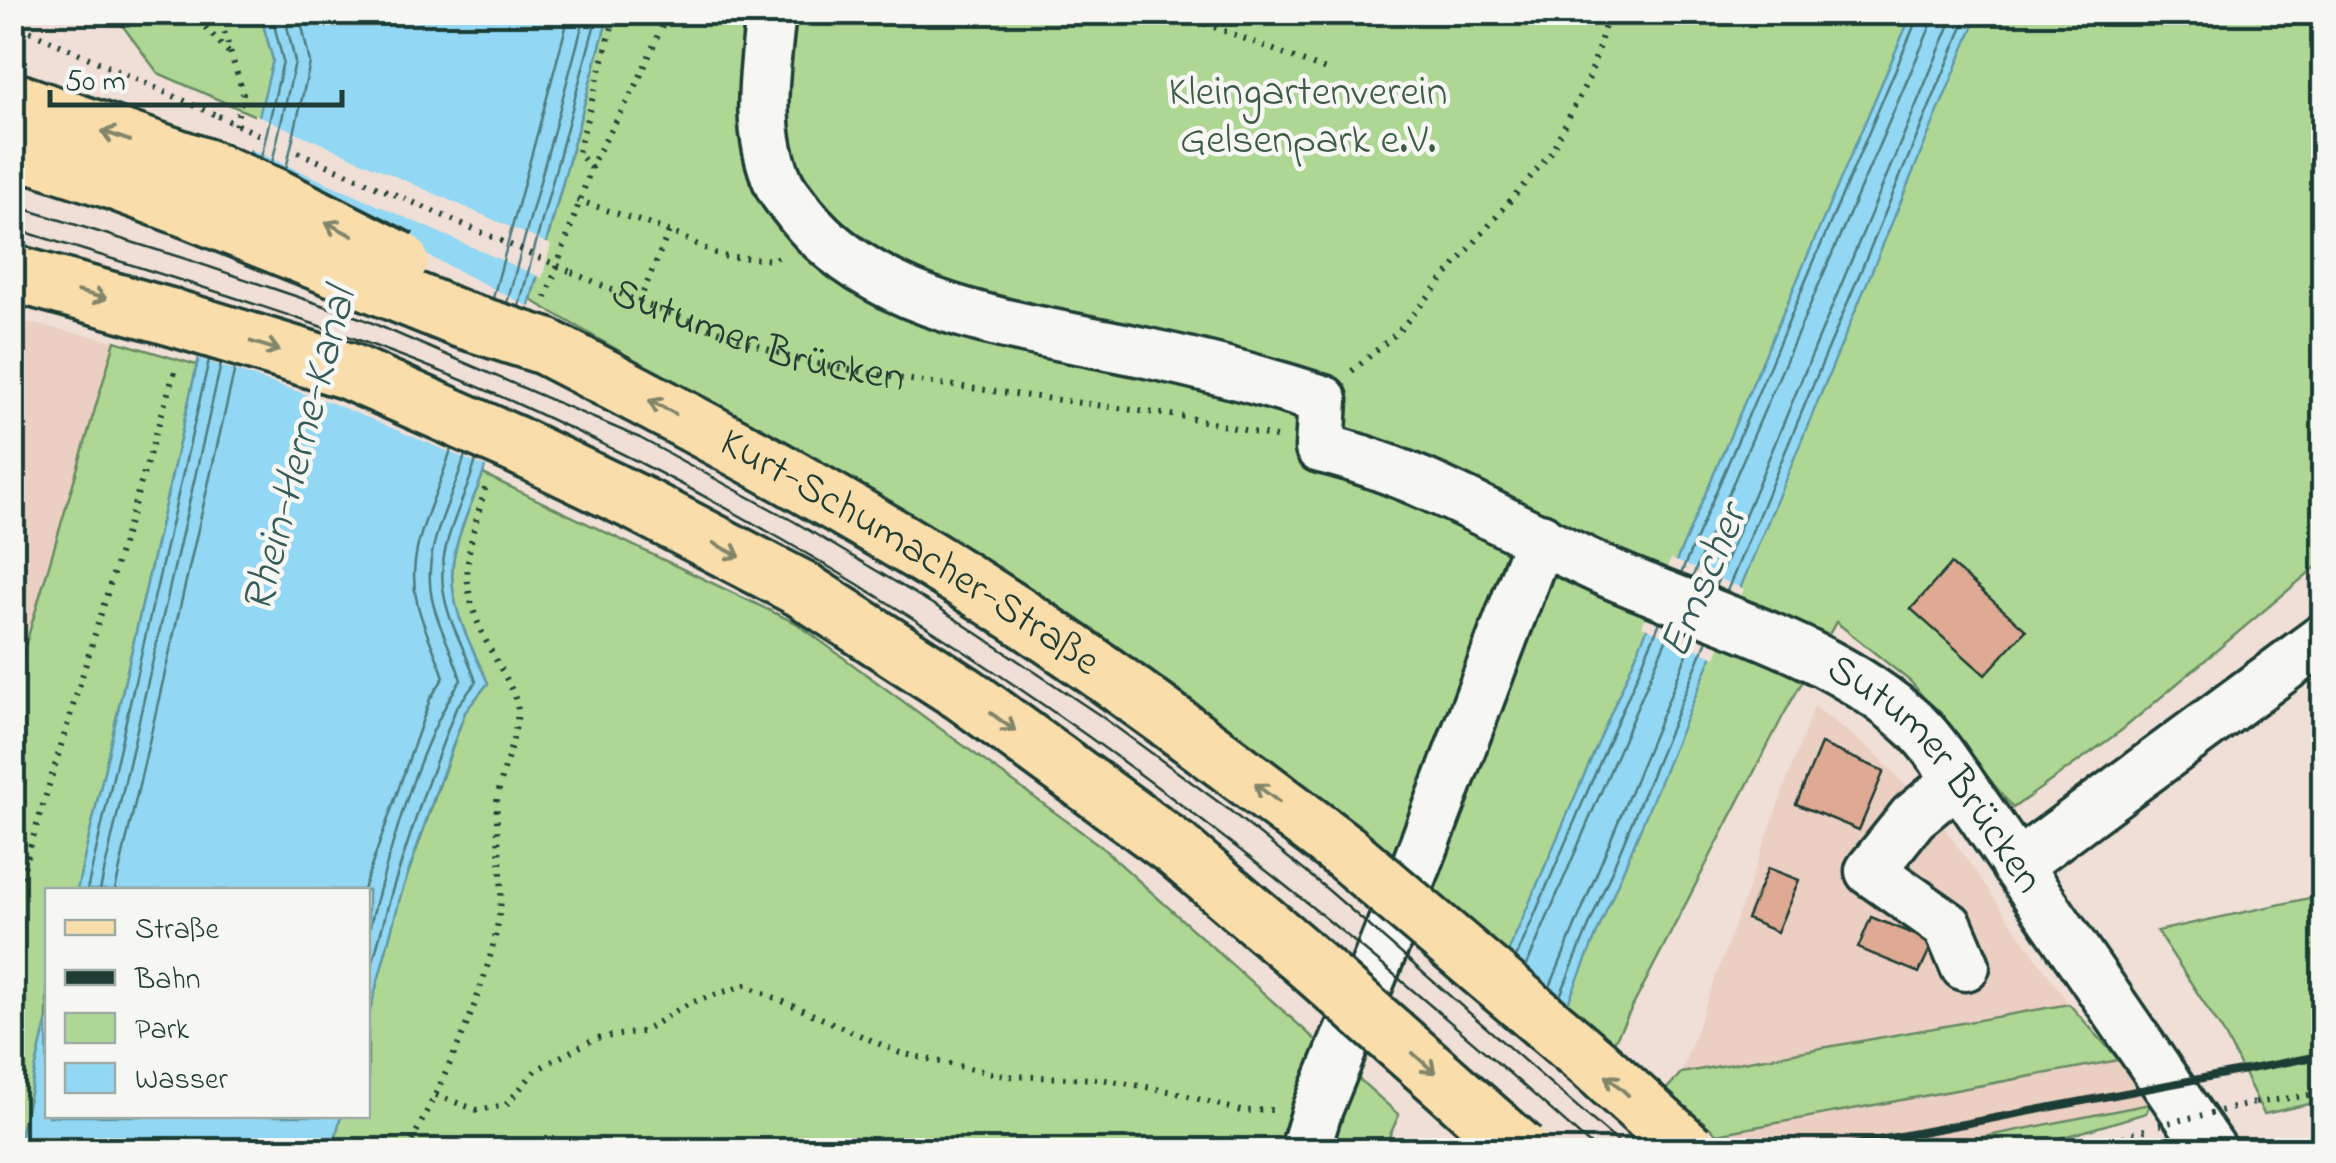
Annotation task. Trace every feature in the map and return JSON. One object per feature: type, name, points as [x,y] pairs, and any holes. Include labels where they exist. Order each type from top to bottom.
[{"type":"main road","points":[[12,100],[211,161]]},
{"type":"main road","name":"Kurt-Schumacher-Straße","points":[[12,148],[108,178],[211,161],[460,318],[543,328],[810,486],[1056,640],[1233,766],[1345,852],[1690,1150]]},
{"type":"main road","name":"Kurt-Schumacher-Straße","points":[[12,274],[175,339],[348,371],[501,459],[641,505],[800,588],[964,694],[1176,849],[1521,1150]]},
{"type":"street","points":[[771,12],[763,135],[780,187],[812,228],[855,264],[950,310],[1247,375],[1323,400],[1320,448]]},
{"type":"street","name":"Sutumer Brücken","points":[[1320,448],[1366,459],[1598,568],[1832,667],[1917,727],[1958,780],[2212,1150]]},
{"type":"street","points":[[1311,1129],[1417,864],[1540,538]]},
{"type":"street","points":[[2016,866],[2324,638]]},
{"type":"street","points":[[1958,780],[1913,817],[1870,871],[1948,926],[1965,966]]},
{"type":"path","points":[[190,12],[232,56]]},
{"type":"path","points":[[211,161],[243,93],[218,12]]},
{"type":"path","points":[[591,168],[578,152],[616,12]]},
{"type":"path","points":[[543,328],[578,200],[637,84],[668,12]]},
{"type":"path","points":[[1174,12],[1326,70]]},
{"type":"path","points":[[1323,400],[1398,332],[1550,154],[1590,76],[1609,12]]},
{"type":"path","points":[[12,21],[211,161]]},
{"type":"path","points":[[211,161],[271,140]]},
{"type":"path","name":"Sutumer Brücken","points":[[289,148],[639,302],[800,361],[896,378],[1186,417],[1320,448]]},
{"type":"path","points":[[578,200],[669,231],[721,256],[774,260],[812,228]]},
{"type":"path","points":[[639,302],[669,231]]},
{"type":"path","points":[[12,907],[175,339]]},
{"type":"path","points":[[407,1150],[436,1095],[484,969],[500,908],[497,802],[518,708],[466,593],[467,560],[501,459]]},
{"type":"path","points":[[436,1095],[477,1110],[506,1105],[536,1070],[596,1038],[642,1032],[689,1003],[746,986],[900,1053],[1005,1076],[1101,1079],[1174,1092],[1311,1129]]},
{"type":"path","points":[[2083,1150],[2159,1125],[2255,1102],[2324,1093]]},
{"type":"shaded area","points":[[13,320],[115,341],[13,691]]},
{"type":"shaded area","points":[[1814,706],[1876,754],[1943,826],[2069,1004],[1681,1073]]},
{"type":"shaded area","points":[[2119,1060],[2150,1104],[1917,1150],[1627,1150],[1632,1140],[1717,1134]]},
{"type":"green space","points":[[113,13],[260,13],[273,60],[260,118],[158,73]]},
{"type":"green space","name":"Kleingartenverein Gelsenpark e.V.","points":[[609,13],[2323,13],[2323,561],[2122,730],[2013,808],[1911,682],[1836,622],[1611,1048],[976,557],[531,300]]},
{"type":"green space","points":[[115,341],[197,365],[77,888],[45,888],[45,1028],[17,1150],[12,1150],[12,691]]},
{"type":"green space","points":[[483,474],[796,623],[1098,844],[1399,1115],[1383,1150],[322,1150],[334,1142],[340,1118],[370,1118],[370,1010],[401,894],[465,712],[488,683],[462,625],[454,594],[453,563],[465,518]]},
{"type":"green space","points":[[2323,895],[2323,1101],[2264,1114],[2225,1035],[2157,931]]},
{"type":"green space","points":[[2069,1004],[2119,1060],[1717,1134],[1666,1090],[1681,1073]]},
{"type":"green space","points":[[2150,1104],[2146,1113],[2048,1142],[2034,1150],[1917,1150]]},
{"type":"water","name":"Rhein-Herne-Kanal","points":[[260,13],[609,13],[483,474],[465,518],[453,563],[457,609],[488,683],[465,712],[434,797],[401,894],[370,1010],[370,888],[77,888],[197,365],[273,60]]},
{"type":"water","name":"Emscher","points":[[1912,13],[1979,13],[1507,1150],[1423,1150]]},
{"type":"water","points":[[45,1028],[45,1118],[340,1118],[334,1142],[322,1150],[17,1150]]},
{"type":"pier","points":[[255,114],[551,245],[542,278],[248,148]]},
{"type":"pier","points":[[244,163],[534,309],[490,469],[332,403],[194,357]]},
{"type":"pier","points":[[1671,559],[1744,589],[1716,657],[1642,626]]},
{"type":"pier","points":[[1504,949],[1572,1008],[1513,1150],[1442,1150],[1425,1135]]},
{"type":"building","points":[[12,409],[21,411],[12,444]]},
{"type":"building","points":[[1951,564],[2026,630],[1985,675],[1911,609]]},
{"type":"building","points":[[1821,744],[1884,771],[1859,830],[1796,804]]},
{"type":"building","points":[[1768,868],[1799,880],[1777,932],[1747,919]]},
{"type":"building","points":[[1871,917],[1933,942],[1919,973],[1858,948]]},
{"type":"tram line","points":[[12,205],[363,319],[640,438],[795,522],[939,608],[1101,716],[1228,809],[1327,889],[1627,1150]]},
{"type":"tram line","points":[[12,228],[270,309],[460,379],[671,478],[814,558],[953,644],[1219,833],[1347,935],[1596,1150]]},
{"type":"railway","points":[[1827,1150],[2324,1055]]}]
